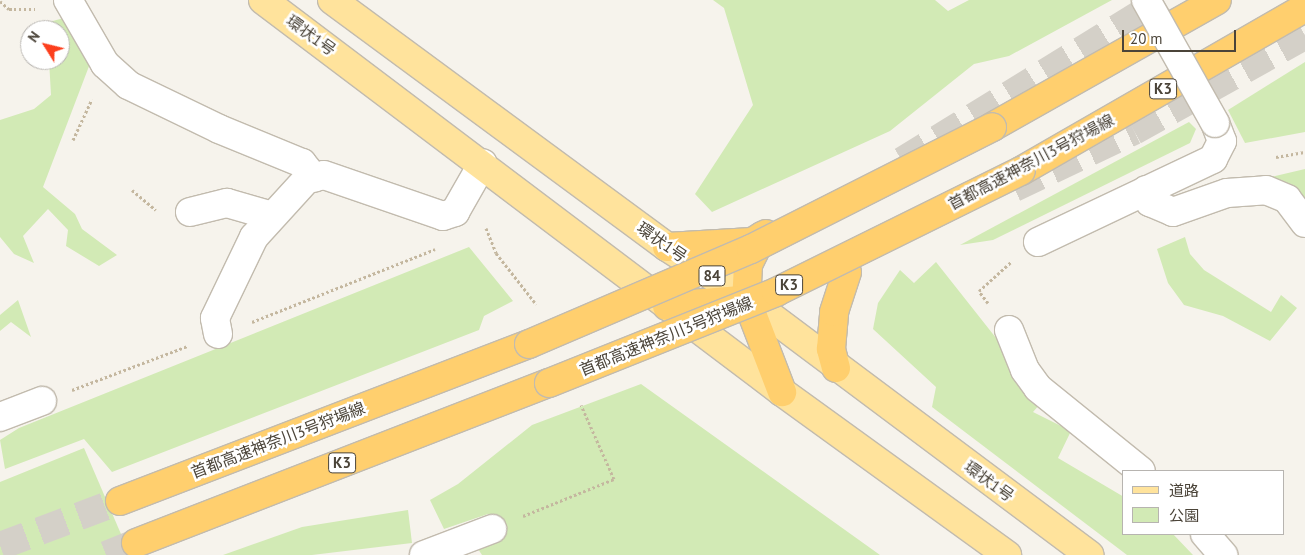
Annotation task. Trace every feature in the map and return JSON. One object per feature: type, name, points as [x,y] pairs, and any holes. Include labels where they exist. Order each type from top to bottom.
[{"type":"highway","name":"首都高速神奈川3号狩場線","points":[[120,501],[529,344],[751,249],[992,128],[1217,0]]},
{"type":"highway","name":"首都高速神奈川3号狩場線","points":[[136,543],[549,383],[776,292],[1020,171],[1305,8]]},
{"type":"highway","points":[[667,247],[752,242],[902,161]]},
{"type":"highway","points":[[667,306],[746,298],[804,289],[847,272],[932,227]]},
{"type":"highway","points":[[762,236],[748,265],[746,298],[782,392]]},
{"type":"highway","points":[[836,368],[831,350],[834,312],[847,272]]},
{"type":"main road","name":"環状1号","points":[[263,0],[483,163],[667,306],[782,392],[1007,555]]},
{"type":"main road","name":"環状1号","points":[[332,0],[667,247],[746,298],[836,368],[1089,555]]},
{"type":"street","points":[[68,0],[104,70],[128,85],[302,163],[314,178]]},
{"type":"street","points":[[1038,242],[1213,159],[1222,141],[1215,124],[1146,0]]},
{"type":"street","points":[[218,334],[215,318],[254,238],[272,216],[308,179],[324,175],[443,216],[455,212],[483,163]]},
{"type":"street","points":[[1146,190],[1150,202],[1173,212],[1227,193],[1266,190],[1288,199],[1305,223]]},
{"type":"street","points":[[190,212],[227,203],[272,216]]},
{"type":"street","points":[[1009,330],[1025,370],[1038,388],[1140,470]]},
{"type":"street","points":[[0,418],[42,401]]},
{"type":"street","points":[[424,555],[492,529]]},
{"type":"street","points":[[1206,535],[1223,555]]},
{"type":"path","points":[[0,1],[9,9]]},
{"type":"path","points":[[73,140],[104,70]]},
{"type":"path","points":[[42,401],[438,248]]},
{"type":"path","points":[[988,284],[1013,260]]},
{"type":"green space","points":[[713,0],[935,0],[948,11],[969,0],[1112,0],[1009,56],[974,64],[890,131],[712,212],[695,194],[753,105],[724,8]]},
{"type":"green space","points":[[70,28],[91,61],[43,187],[75,214],[82,229],[117,255],[99,266],[66,246],[68,230],[48,209],[23,236],[34,263],[14,254],[0,237],[0,120],[34,109],[51,95],[50,70],[70,70]]},
{"type":"green space","points":[[1305,62],[1305,132],[1245,143],[1228,110]]},
{"type":"green space","points":[[1189,122],[1196,129],[1190,143],[993,240],[960,245]]},
{"type":"green space","points":[[1305,169],[1305,203],[1271,177]]},
{"type":"green space","points":[[1185,237],[1190,254],[1204,270],[1271,312],[1281,295],[1297,308],[1270,341],[1223,316],[1184,305],[1168,283],[1157,249]]},
{"type":"green space","points":[[469,247],[513,301],[484,316],[479,330],[112,472],[84,439],[5,469],[0,440],[19,428]]},
{"type":"green space","points":[[936,262],[1000,343],[1040,404],[1033,412],[1071,431],[1058,458],[1122,496],[1122,535],[1174,535],[1193,555],[1127,555],[932,407],[936,387],[873,329],[878,303],[900,270],[914,283]]},
{"type":"green space","points":[[18,300],[31,337],[11,322],[0,331],[0,315]]},
{"type":"green space","points":[[641,384],[880,555],[482,555],[478,549],[498,539],[488,514],[444,529],[430,500],[458,484],[532,425]]},
{"type":"green space","points":[[84,448],[130,555],[0,555],[0,482]]},
{"type":"green space","points":[[408,510],[412,543],[312,555],[223,555],[302,527]]},
{"type":"tunnel","points":[[902,161],[1163,0]]},
{"type":"tunnel","points":[[1014,188],[1134,131],[1305,36]]},
{"type":"tunnel","points":[[0,546],[120,501]]},
{"type":"tunnel","points":[[106,555],[136,543]]}]
